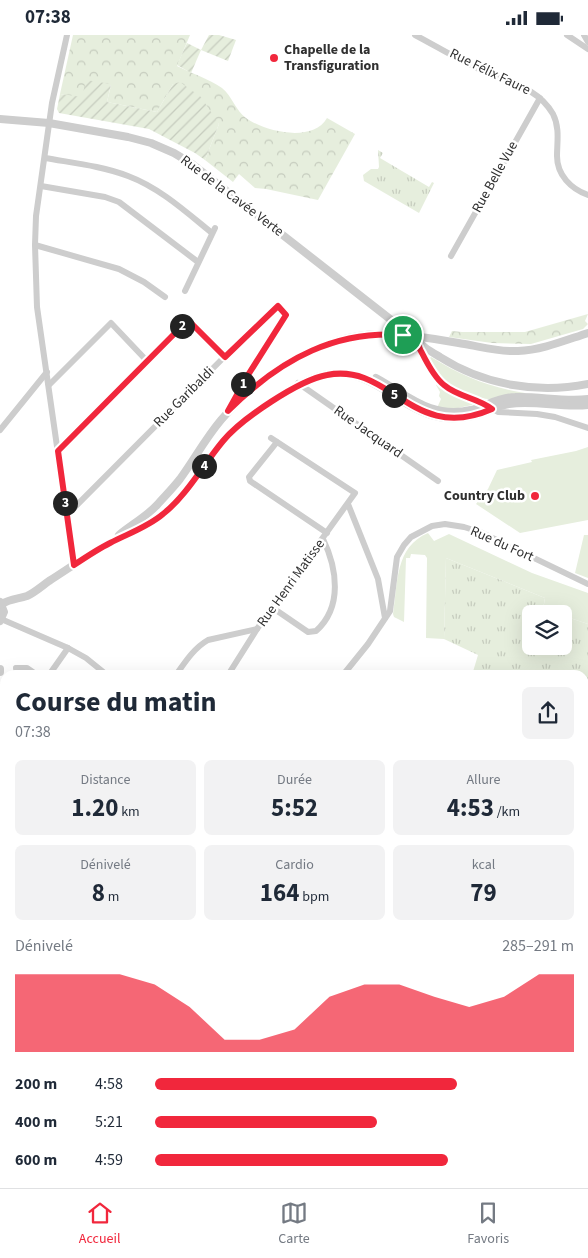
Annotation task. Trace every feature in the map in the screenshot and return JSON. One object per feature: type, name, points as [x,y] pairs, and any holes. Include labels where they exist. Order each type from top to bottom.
[{"type":"street","points":[[67,35],[49,123],[36,216],[35,245],[37,307],[74,565]]},
{"type":"street","name":"Rue Félix Faure","points":[[415,35],[481,70],[528,89],[540,98],[553,115],[557,125],[556,158],[560,171],[569,185],[579,192],[588,195]]},
{"type":"street","points":[[567,35],[588,49]]},
{"type":"street","points":[[584,35],[588,42]]},
{"type":"street","name":"Rue Belle Vue","points":[[451,257],[540,98]]},
{"type":"street","name":"Rue de la Cavée Verte","points":[[0,119],[49,123],[128,137],[152,143],[174,153],[199,170],[390,319],[403,335]]},
{"type":"street","points":[[45,158],[109,169],[131,177],[167,197],[213,230],[186,291]]},
{"type":"street","points":[[41,186],[105,197],[119,202],[198,262]]},
{"type":"street","points":[[35,245],[119,269],[144,282],[165,297]]},
{"type":"street","name":"Rue Garibaldi","points":[[67,515],[278,306],[286,315],[228,411]]},
{"type":"street","points":[[58,451],[188,320],[225,357]]},
{"type":"street","points":[[48,385],[111,323],[147,361]]},
{"type":"street","points":[[101,670],[86,658],[68,648],[1,620],[4,612],[1,603],[27,596],[107,544],[155,507],[180,479],[228,411],[250,389],[286,365],[341,340],[378,334],[403,335],[499,350],[518,351],[535,349],[588,333]]},
{"type":"street","points":[[413,336],[420,344],[453,365],[477,376],[501,383],[528,387],[563,387],[588,384]]},
{"type":"street","points":[[420,344],[420,351],[442,384],[454,392],[498,412],[554,417],[588,428]]},
{"type":"street","points":[[107,544],[164,514],[235,429],[310,375],[321,371],[344,369],[358,371],[373,377],[434,413],[459,412],[518,403],[588,405]]},
{"type":"street","points":[[0,430],[47,372]]},
{"type":"street","name":"Rue Jacquard","points":[[297,385],[438,481]]},
{"type":"street","points":[[490,407],[504,398],[516,397],[588,399]]},
{"type":"street","name":"Rue Henri Matisse","points":[[231,670],[257,629],[325,536],[355,493],[274,440],[249,477],[250,481],[325,536]]},
{"type":"street","points":[[348,504],[378,579],[385,617]]},
{"type":"street","name":"Rue du Fort","points":[[347,670],[368,644],[390,611],[397,557],[404,545],[411,537],[432,526],[445,524],[480,532],[588,584]]},
{"type":"street","points":[[273,608],[303,631],[316,631],[325,621],[331,608],[336,585],[325,536]]},
{"type":"street","points":[[180,670],[201,644],[208,640],[257,629]]},
{"type":"street","points":[[53,670],[68,648]]},
{"type":"street","points":[[16,670],[27,668],[30,670]]},
{"type":"green space","points":[[73,35],[190,35],[177,66],[222,88],[243,115],[254,123],[276,131],[300,133],[311,131],[320,126],[327,118],[355,134],[318,200],[255,188],[239,174],[233,182],[205,160],[219,124],[173,84],[157,112],[107,102],[111,85],[82,98],[60,94]]},
{"type":"green space","points":[[209,35],[219,35],[236,40],[228,61],[201,50]]},
{"type":"green space","points":[[187,43],[201,50],[191,73],[177,65]]},
{"type":"green space","points":[[86,80],[111,84],[107,102],[157,112],[173,84],[180,82],[201,97],[219,124],[205,160],[149,129],[59,113],[57,109],[60,94],[82,97]]},
{"type":"green space","points":[[378,150],[383,153],[380,158],[429,187],[432,182],[434,183],[419,213],[364,181],[363,175],[371,169],[378,169],[379,167]]},
{"type":"green space","points":[[588,314],[585,321],[588,324],[583,329],[531,344],[492,343],[449,337],[452,331],[525,332]]},
{"type":"green space","points":[[431,357],[476,380],[525,394],[488,399],[455,389],[445,382],[439,374],[429,359]]},
{"type":"green space","points":[[437,384],[449,394],[473,403],[472,405],[458,408],[437,408],[441,399]]},
{"type":"green space","name":"Country Club","points":[[588,447],[588,520],[520,533],[476,504],[488,489],[497,470]]},
{"type":"green space","points":[[428,533],[434,541],[449,534],[532,573],[588,593],[588,624],[572,619],[572,605],[544,605],[545,598],[446,558],[444,639],[426,638],[427,558],[425,555],[411,554],[410,558],[406,558],[404,622],[394,617],[393,614],[400,567],[409,547],[417,539]]},
{"type":"green space","points":[[584,535],[588,535],[588,578],[575,573]]},
{"type":"green space","points":[[446,558],[545,598],[544,605],[522,605],[522,655],[572,655],[572,619],[588,624],[588,670],[474,670],[478,655],[444,639]]},
{"type":"place","name":"Chapelle de la Transfiguration","points":[[274,58]]},
{"type":"place","name":"Country Club","points":[[535,496]]},
{"type":"route","points":[[278,306],[286,315],[228,411],[250,389],[293,360],[329,344],[341,340],[378,334],[403,335],[413,336],[420,344],[420,351],[442,384],[454,392],[481,402],[492,409],[473,416],[442,417],[413,407],[375,383],[356,375],[343,373],[316,377],[294,388],[235,429],[164,514],[107,544],[74,565],[58,451],[188,320],[225,357],[278,306]]}]
